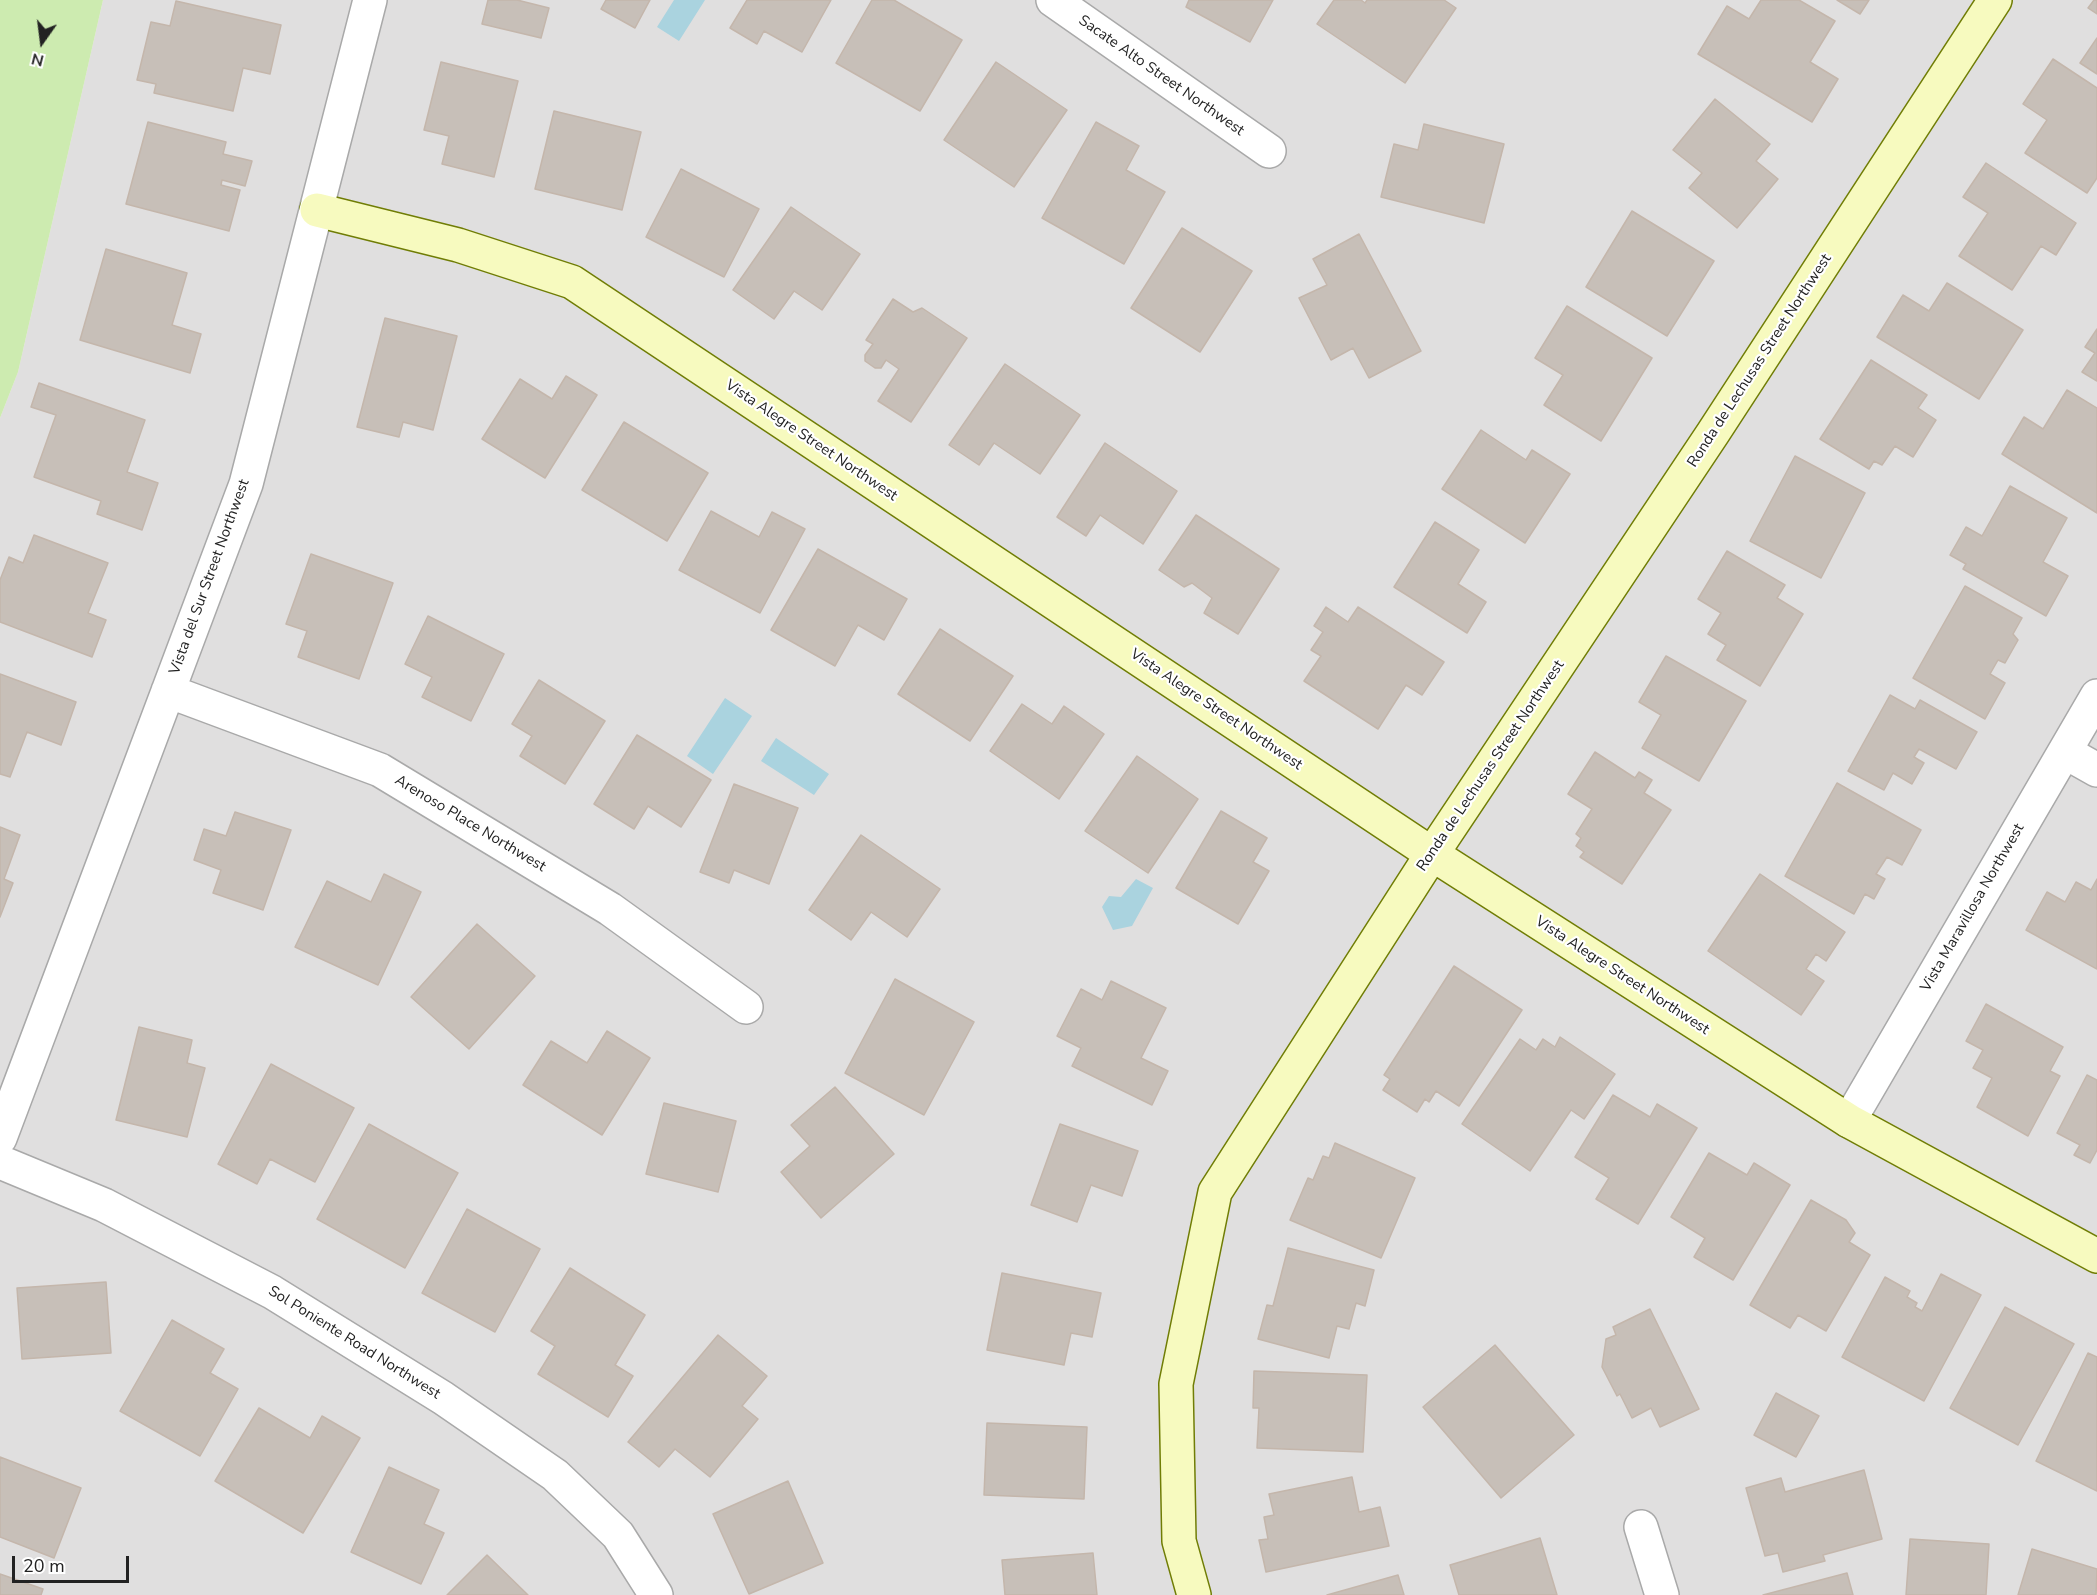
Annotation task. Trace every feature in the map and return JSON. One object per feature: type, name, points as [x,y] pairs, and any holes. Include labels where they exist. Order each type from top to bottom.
[{"type":"street","name":"Vista del Sur Street Northwest","points":[[0,1138],[246,484],[370,0]]},
{"type":"street","name":"Sacate Alto Street Northwest","points":[[1053,0],[1269,151]]},
{"type":"street","name":"Ronda de Lechusas Street Northwest","points":[[1194,1595],[1179,1541],[1176,1384],[1215,1192],[1432,854],[1713,433],[1995,0]]},
{"type":"street","name":"Vista Alegre Street Northwest","points":[[317,210],[458,245],[572,282],[1432,854],[1849,1120],[2097,1256]]},
{"type":"street","name":"Arenoso Place Northwest","points":[[168,691],[380,770],[610,909],[746,1007]]},
{"type":"street","name":"Vista Maravillosa Northwest","points":[[1849,1120],[2097,696]]},
{"type":"street","points":[[2065,752],[2097,770]]},
{"type":"street","name":"Sol Poniente Road Northwest","points":[[0,1162],[104,1205],[272,1292],[443,1398],[555,1475],[618,1535],[656,1595]]},
{"type":"street","points":[[1641,1527],[1662,1595]]},
{"type":"shaded area","points":[[103,0],[2097,0],[2097,1595],[0,1595],[0,418],[18,372]]},
{"type":"green space","points":[[0,0],[103,0],[18,372],[0,418]]},
{"type":"water","points":[[674,0],[705,0],[679,41],[657,27]]},
{"type":"water","points":[[725,698],[752,716],[713,774],[687,756]]},
{"type":"water","points":[[776,738],[829,774],[814,795],[761,761]]},
{"type":"water","points":[[1136,879],[1153,888],[1132,926],[1113,930],[1102,907],[1109,896],[1121,897]]},
{"type":"building","points":[[488,0],[517,0],[549,8],[541,38],[482,24]]},
{"type":"building","points":[[606,0],[650,0],[635,28],[601,9]]},
{"type":"building","points":[[747,0],[831,0],[802,52],[764,31],[757,44],[730,28]]},
{"type":"building","points":[[872,0],[894,0],[962,40],[920,111],[836,63]]},
{"type":"building","points":[[1189,0],[1273,0],[1250,42],[1186,7]]},
{"type":"building","points":[[1334,0],[1361,0],[1365,3],[1367,0],[1444,0],[1456,8],[1405,83],[1317,24]]},
{"type":"building","points":[[1761,0],[1799,0],[1835,21],[1810,62],[1838,79],[1812,122],[1698,54],[1727,6],[1749,19]]},
{"type":"building","points":[[1837,0],[1869,0],[1860,14]]},
{"type":"building","points":[[2094,0],[2097,0],[2097,14],[2088,8]]},
{"type":"building","points":[[176,1],[281,25],[270,74],[243,68],[233,111],[154,93],[156,84],[137,80],[151,22],[170,26]]},
{"type":"building","points":[[2097,38],[2097,74],[2080,63]]},
{"type":"building","points":[[2053,59],[2097,88],[2097,178],[2087,193],[2025,153],[2047,120],[2023,104]]},
{"type":"building","points":[[441,62],[518,81],[494,177],[442,164],[449,136],[424,130]]},
{"type":"building","points":[[996,62],[1067,110],[1014,187],[944,140]]},
{"type":"building","points":[[1715,99],[1770,144],[1756,161],[1778,179],[1737,228],[1689,188],[1702,173],[1673,150]]},
{"type":"building","points":[[554,111],[641,132],[622,210],[535,189]]},
{"type":"building","points":[[148,122],[226,142],[223,154],[252,161],[245,186],[222,180],[221,185],[240,190],[229,231],[126,204]]},
{"type":"building","points":[[1096,122],[1139,146],[1126,170],[1165,192],[1124,264],[1042,218]]},
{"type":"building","points":[[1424,124],[1504,144],[1484,223],[1381,197],[1394,144],[1418,150]]},
{"type":"building","points":[[1986,163],[2076,223],[2056,255],[2041,246],[2012,290],[1959,256],[1988,213],[1963,197]]},
{"type":"building","points":[[681,169],[759,209],[724,277],[646,237]]},
{"type":"building","points":[[791,207],[860,254],[822,310],[794,291],[774,319],[733,290]]},
{"type":"building","points":[[1632,211],[1714,261],[1667,336],[1586,287]]},
{"type":"building","points":[[1182,228],[1252,271],[1200,352],[1131,308]]},
{"type":"building","points":[[1359,234],[1421,351],[1369,378],[1353,348],[1331,360],[1299,298],[1327,285],[1313,259]]},
{"type":"building","points":[[106,249],[187,273],[172,325],[201,334],[190,373],[80,340]]},
{"type":"building","points":[[1947,283],[2023,330],[1979,399],[1877,337],[1903,295],[1929,311]]},
{"type":"building","points":[[893,299],[913,312],[922,308],[967,338],[911,422],[878,401],[899,369],[886,360],[881,368],[875,368],[865,361],[865,355],[873,344],[866,340]]},
{"type":"building","points":[[1567,306],[1652,358],[1601,441],[1544,405],[1563,375],[1535,358]]},
{"type":"building","points":[[385,318],[457,336],[433,430],[403,422],[399,437],[357,427]]},
{"type":"building","points":[[2097,329],[2097,381],[2082,372],[2095,353],[2085,347]]},
{"type":"building","points":[[1871,360],[1927,395],[1918,408],[1936,420],[1913,457],[1895,446],[1882,465],[1874,461],[1869,469],[1820,439]]},
{"type":"building","points":[[1005,364],[1080,415],[1040,474],[994,443],[979,465],[949,445]]},
{"type":"building","points":[[566,376],[597,395],[545,478],[482,439],[520,379],[552,399]]},
{"type":"building","points":[[39,383],[145,420],[127,472],[158,483],[142,530],[97,514],[101,501],[34,477],[56,415],[31,407]]},
{"type":"building","points":[[2067,390],[2097,408],[2097,513],[2002,454],[2024,417],[2043,429]]},
{"type":"building","points":[[624,422],[708,473],[667,541],[582,490]]},
{"type":"building","points":[[1481,430],[1526,460],[1532,450],[1570,474],[1525,543],[1442,489]]},
{"type":"building","points":[[1105,443],[1177,491],[1143,544],[1100,515],[1086,536],[1057,517]]},
{"type":"building","points":[[1795,456],[1865,493],[1821,578],[1750,541]]},
{"type":"building","points":[[2010,486],[2067,518],[2043,562],[2068,576],[2046,616],[1963,569],[1966,564],[1950,555],[1966,527],[1982,536]]},
{"type":"building","points":[[711,511],[759,537],[772,512],[805,529],[760,613],[679,570]]},
{"type":"building","points":[[1196,515],[1279,569],[1238,634],[1204,613],[1212,598],[1192,583],[1184,587],[1159,570]]},
{"type":"building","points":[[1435,522],[1479,550],[1458,584],[1486,602],[1467,633],[1394,587]]},
{"type":"building","points":[[34,535],[108,563],[88,613],[106,620],[92,657],[0,622],[0,580],[9,557],[23,563]]},
{"type":"building","points":[[818,549],[907,599],[884,640],[858,625],[835,666],[771,630]]},
{"type":"building","points":[[1727,551],[1785,585],[1777,598],[1803,614],[1760,686],[1717,660],[1726,645],[1708,634],[1721,613],[1698,599]]},
{"type":"building","points":[[311,554],[393,583],[359,679],[298,657],[307,631],[286,624]]},
{"type":"building","points":[[1965,586],[2022,618],[2013,634],[2018,640],[2005,663],[1998,660],[1990,674],[2005,683],[1985,719],[1913,678]]},
{"type":"building","points":[[1326,607],[1348,622],[1358,607],[1444,662],[1422,695],[1406,685],[1378,729],[1304,681],[1321,656],[1311,650],[1323,632],[1314,626]]},
{"type":"building","points":[[428,616],[504,654],[471,721],[422,697],[432,677],[405,664]]},
{"type":"building","points":[[940,629],[1013,676],[970,741],[898,694]]},
{"type":"building","points":[[1666,656],[1746,701],[1699,781],[1642,748],[1661,715],[1639,702]]},
{"type":"building","points":[[0,674],[76,702],[61,745],[27,732],[10,777],[0,774]]},
{"type":"building","points":[[539,680],[605,721],[565,784],[520,756],[532,736],[512,724]]},
{"type":"building","points":[[1890,695],[1915,709],[1920,700],[1977,732],[1956,769],[1919,749],[1914,757],[1924,763],[1912,784],[1893,773],[1884,790],[1848,771]]},
{"type":"building","points":[[1022,704],[1052,724],[1064,706],[1104,734],[1059,799],[990,751]]},
{"type":"building","points":[[637,735],[711,780],[681,827],[648,806],[634,829],[594,804]]},
{"type":"building","points":[[1595,752],[1635,778],[1639,772],[1652,780],[1644,793],[1671,810],[1622,884],[1580,857],[1584,852],[1576,846],[1581,838],[1576,834],[1592,809],[1568,794]]},
{"type":"building","points":[[1137,756],[1198,799],[1148,873],[1085,831]]},
{"type":"building","points":[[1837,783],[1921,830],[1902,865],[1887,857],[1876,874],[1885,879],[1874,899],[1865,894],[1854,914],[1785,876]]},
{"type":"building","points":[[734,784],[798,808],[769,884],[734,870],[729,883],[700,872]]},
{"type":"building","points":[[1221,811],[1267,838],[1253,862],[1269,871],[1238,924],[1176,888]]},
{"type":"building","points":[[235,812],[291,830],[263,910],[213,893],[221,870],[194,860],[204,829],[226,836]]},
{"type":"building","points":[[0,827],[20,835],[4,879],[13,883],[0,917]]},
{"type":"building","points":[[861,835],[940,889],[907,937],[871,912],[851,940],[809,910]]},
{"type":"building","points":[[384,874],[421,892],[378,985],[295,947],[327,881],[371,902]]},
{"type":"building","points":[[1760,874],[1845,932],[1826,961],[1816,954],[1806,969],[1824,981],[1801,1015],[1708,951]]},
{"type":"building","points":[[2097,879],[2097,969],[2026,930],[2047,892],[2065,902],[2076,882],[2091,890]]},
{"type":"building","points":[[477,924],[535,976],[469,1049],[411,997]]},
{"type":"building","points":[[1454,966],[1522,1010],[1459,1106],[1436,1091],[1429,1102],[1425,1099],[1417,1112],[1383,1090],[1390,1079],[1384,1075]]},
{"type":"building","points":[[895,979],[974,1022],[924,1115],[845,1073]]},
{"type":"building","points":[[1111,981],[1166,1008],[1141,1058],[1168,1071],[1152,1105],[1072,1066],[1081,1048],[1057,1036],[1081,989],[1102,1000]]},
{"type":"building","points":[[1986,1004],[2063,1047],[2050,1071],[2060,1076],[2028,1136],[1977,1107],[1992,1078],[1973,1068],[1983,1050],[1966,1041]]},
{"type":"building","points":[[139,1027],[192,1040],[187,1063],[205,1068],[187,1137],[116,1120]]},
{"type":"building","points":[[607,1031],[650,1058],[602,1135],[523,1085],[551,1041],[587,1063]]},
{"type":"building","points":[[1560,1037],[1615,1074],[1584,1119],[1571,1110],[1530,1171],[1462,1124],[1520,1039],[1536,1050],[1543,1039],[1555,1047]]},
{"type":"building","points":[[271,1064],[354,1108],[315,1182],[270,1159],[257,1184],[218,1164]]},
{"type":"building","points":[[2087,1075],[2097,1080],[2097,1150],[2090,1163],[2074,1155],[2080,1145],[2057,1133]]},
{"type":"building","points":[[835,1087],[894,1154],[821,1218],[781,1172],[810,1146],[791,1125]]},
{"type":"building","points":[[1613,1095],[1650,1117],[1657,1104],[1697,1128],[1638,1224],[1596,1199],[1609,1178],[1575,1157]]},
{"type":"building","points":[[664,1103],[736,1121],[718,1192],[646,1174]]},
{"type":"building","points":[[369,1124],[458,1173],[405,1268],[317,1219]]},
{"type":"building","points":[[1060,1124],[1138,1151],[1122,1196],[1091,1185],[1077,1222],[1031,1205]]},
{"type":"building","points":[[1335,1143],[1415,1178],[1381,1258],[1290,1220],[1308,1178],[1313,1180],[1323,1156],[1329,1158]]},
{"type":"building","points":[[1709,1153],[1747,1175],[1754,1163],[1790,1185],[1733,1280],[1694,1257],[1705,1238],[1671,1217]]},
{"type":"building","points":[[1811,1200],[1846,1220],[1855,1233],[1849,1242],[1870,1255],[1826,1331],[1798,1315],[1790,1328],[1750,1305]]},
{"type":"building","points":[[467,1209],[540,1249],[495,1332],[422,1293]]},
{"type":"building","points":[[1288,1248],[1374,1270],[1365,1306],[1356,1303],[1349,1329],[1337,1326],[1329,1358],[1258,1339],[1267,1305],[1273,1306]]},
{"type":"building","points":[[570,1268],[645,1315],[615,1365],[633,1376],[608,1417],[538,1374],[555,1346],[531,1331]]},
{"type":"building","points":[[1002,1273],[1101,1293],[1092,1337],[1071,1333],[1064,1365],[987,1350]]},
{"type":"building","points":[[1941,1274],[1981,1295],[1924,1401],[1842,1357],[1885,1277],[1910,1291],[1907,1297],[1917,1303],[1915,1307],[1922,1311]]},
{"type":"building","points":[[106,1282],[111,1353],[22,1359],[17,1288]]},
{"type":"building","points":[[2005,1307],[2074,1344],[2018,1445],[1950,1408]]},
{"type":"building","points":[[1650,1309],[1699,1409],[1660,1427],[1651,1408],[1632,1418],[1620,1394],[1617,1396],[1602,1367],[1606,1339],[1616,1335],[1613,1327]]},
{"type":"building","points":[[172,1320],[224,1349],[210,1373],[238,1389],[200,1456],[120,1411]]},
{"type":"building","points":[[718,1335],[767,1376],[742,1406],[758,1419],[710,1477],[675,1449],[659,1467],[628,1442]]},
{"type":"building","points":[[1495,1345],[1574,1435],[1501,1498],[1423,1407]]},
{"type":"building","points":[[2088,1353],[2097,1357],[2097,1491],[2036,1461]]},
{"type":"building","points":[[1254,1371],[1367,1375],[1363,1452],[1257,1448],[1259,1408],[1253,1408]]},
{"type":"building","points":[[1776,1393],[1819,1416],[1796,1457],[1754,1435]]},
{"type":"building","points":[[259,1408],[310,1438],[322,1416],[360,1438],[303,1533],[215,1481]]},
{"type":"building","points":[[987,1423],[1087,1427],[1084,1499],[984,1495]]},
{"type":"building","points":[[0,1457],[81,1488],[54,1558],[0,1537]]},
{"type":"building","points":[[389,1467],[439,1490],[424,1524],[444,1533],[421,1584],[351,1552]]},
{"type":"building","points":[[1864,1470],[1882,1539],[1823,1555],[1825,1561],[1783,1572],[1778,1553],[1765,1556],[1746,1488],[1781,1478],[1785,1492]]},
{"type":"building","points":[[1352,1477],[1359,1512],[1380,1507],[1389,1546],[1266,1572],[1259,1540],[1268,1539],[1264,1517],[1274,1515],[1269,1494]]},
{"type":"building","points":[[788,1481],[823,1563],[749,1594],[713,1514]]},
{"type":"building","points":[[1540,1538],[1557,1595],[1459,1595],[1450,1565]]},
{"type":"building","points":[[1910,1539],[1989,1544],[1986,1595],[1906,1595]]},
{"type":"building","points":[[2032,1549],[2097,1569],[2096,1595],[2018,1595]]},
{"type":"building","points":[[1093,1553],[1097,1595],[1005,1595],[1002,1560]]},
{"type":"building","points":[[487,1555],[528,1595],[447,1595]]},
{"type":"building","points":[[1847,1573],[1853,1595],[1763,1595]]},
{"type":"building","points":[[0,1574],[43,1589],[41,1595],[0,1595]]},
{"type":"building","points":[[1398,1575],[1404,1595],[1327,1595]]}]
